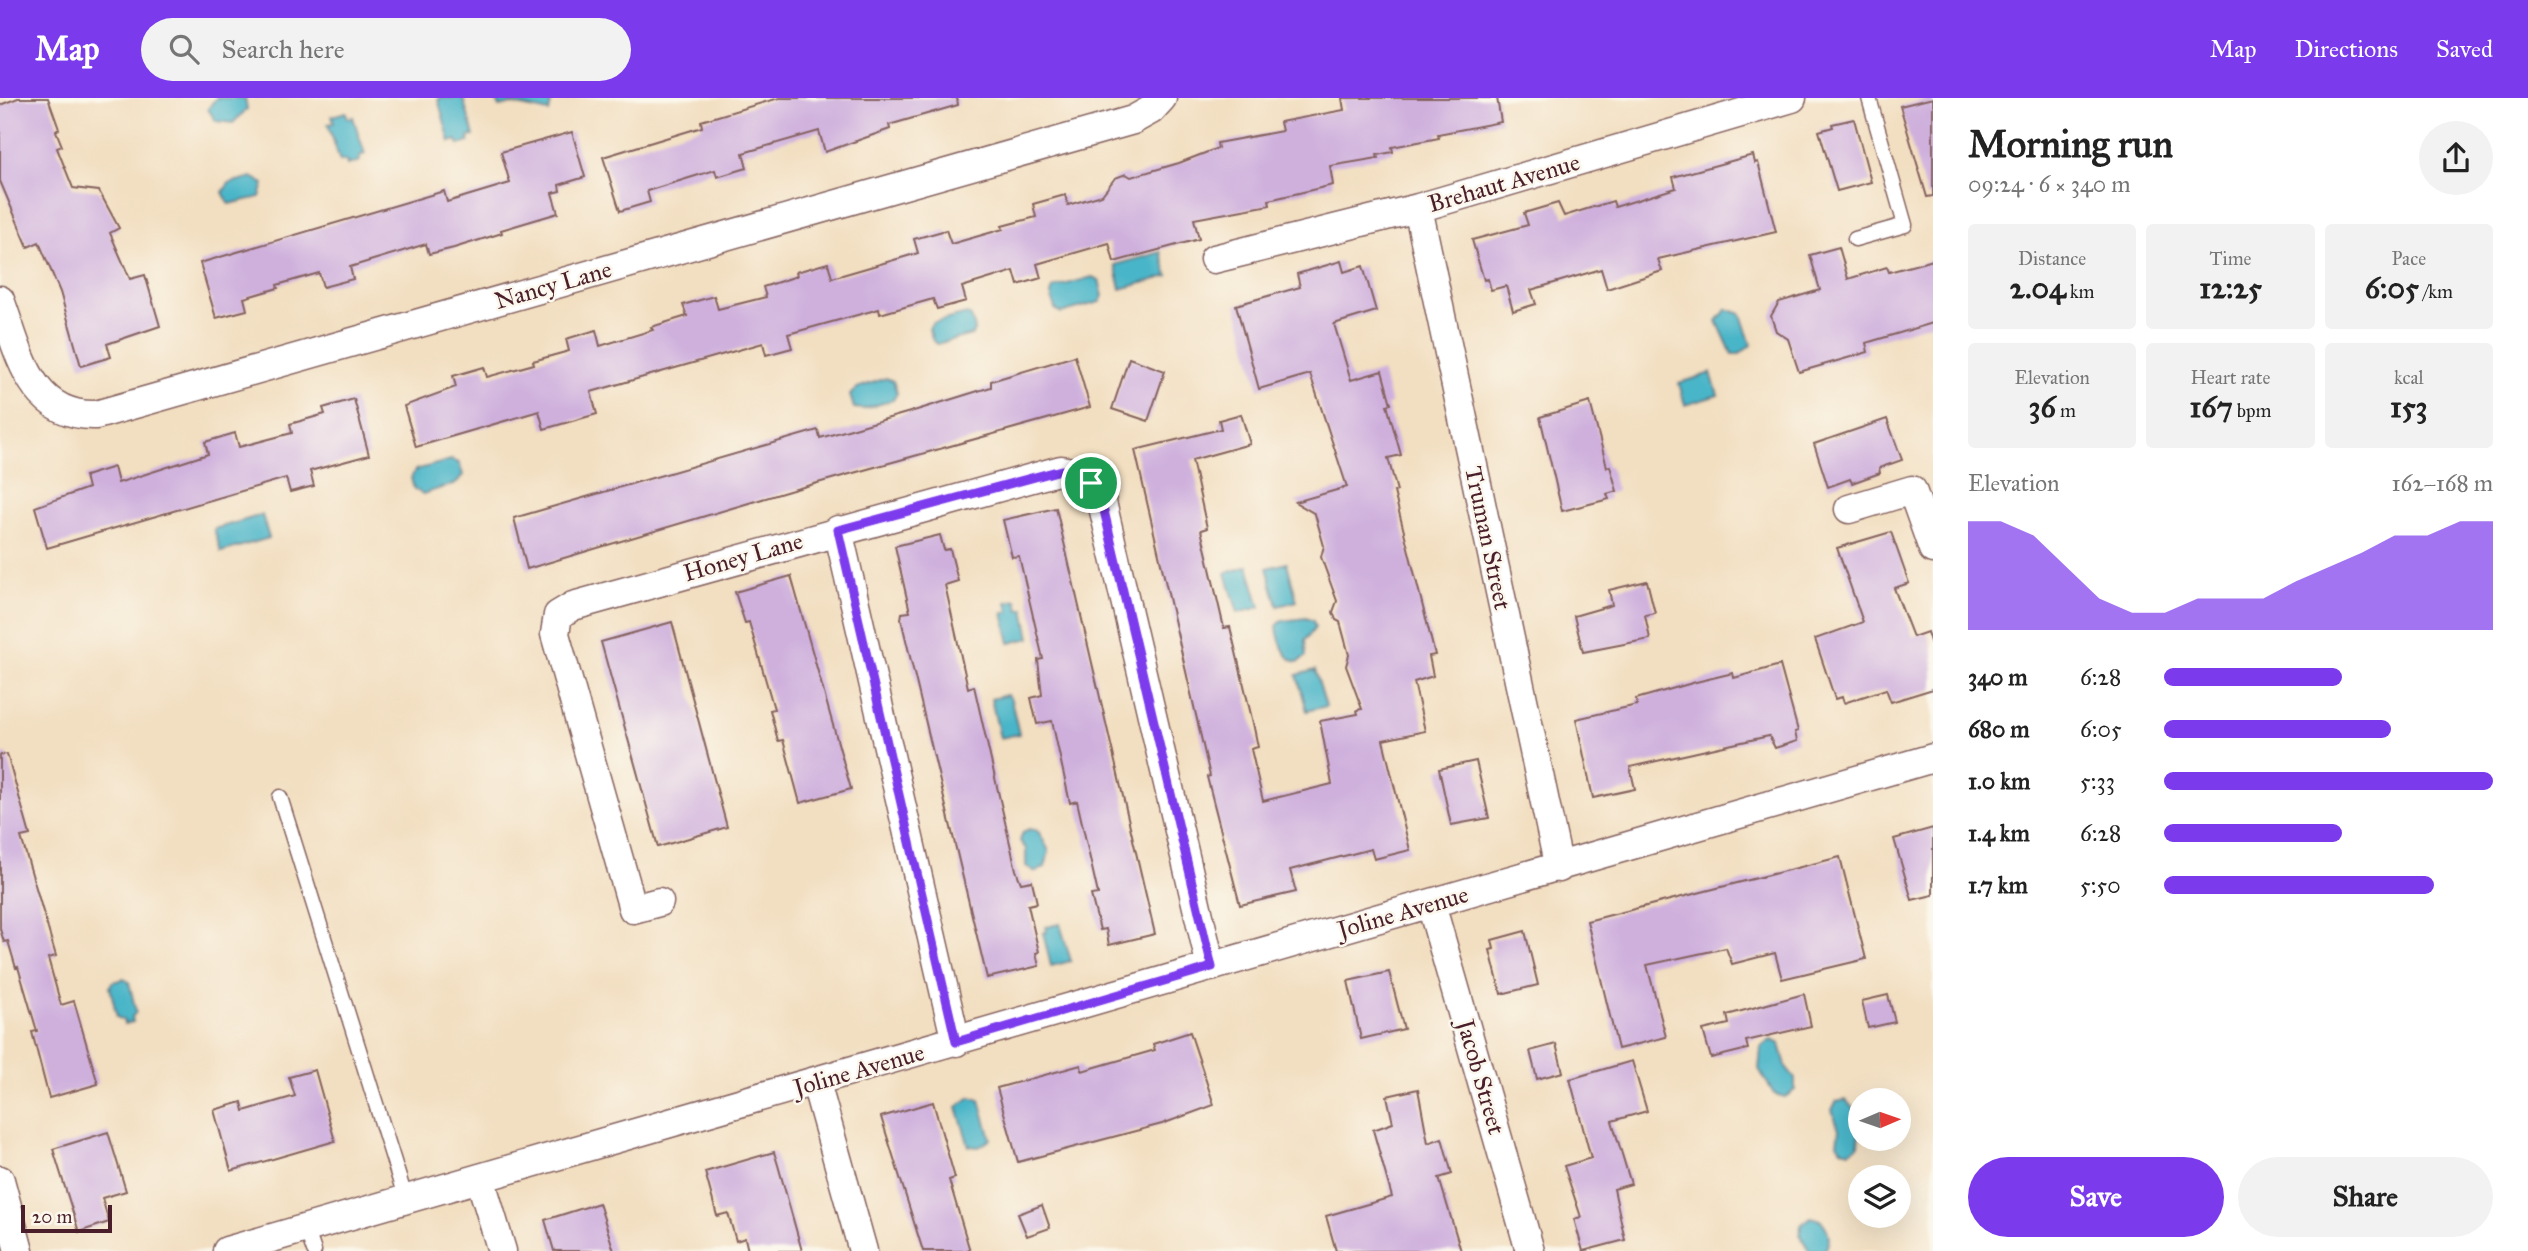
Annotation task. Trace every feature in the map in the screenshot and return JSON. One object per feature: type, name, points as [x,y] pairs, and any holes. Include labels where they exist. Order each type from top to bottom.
[{"type":"street","name":"Nancy Lane","points":[[0,300],[35,388],[52,405],[65,412],[96,415],[1133,120],[1151,110],[1162,98]]},
{"type":"street","name":"Brehaut Avenue","points":[[1214,259],[1418,208],[1792,98]]},
{"type":"street","name":"Truman Street","points":[[1418,208],[1559,868]]},
{"type":"street","name":"Honey Lane","points":[[659,902],[633,909],[555,634],[558,615],[573,606],[1061,470],[1079,473],[1091,483],[1101,498],[1212,967]]},
{"type":"street","points":[[1849,509],[1912,490],[1933,549]]},
{"type":"street","points":[[838,530],[956,1042]]},
{"type":"street","name":"Joline Avenue","points":[[227,1251],[310,1240],[406,1200],[480,1178],[1933,758]]},
{"type":"street","name":"Jacob Street","points":[[1431,904],[1530,1251]]},
{"type":"street","points":[[816,1083],[863,1251]]},
{"type":"street","points":[[480,1178],[502,1251]]},
{"type":"street","points":[[0,1180],[19,1251]]},
{"type":"lane","points":[[1856,239],[1905,225],[1869,98]]},
{"type":"lane","points":[[280,797],[406,1200]]},
{"type":"water","points":[[216,98],[245,98],[247,109],[233,123],[216,121],[208,109]]},
{"type":"water","points":[[463,98],[474,136],[468,137],[469,142],[459,145],[457,140],[450,142],[438,99]]},
{"type":"water","points":[[493,98],[552,98],[549,112],[512,104],[499,107],[497,99]]},
{"type":"water","points":[[346,112],[348,119],[353,117],[365,154],[359,156],[360,161],[347,165],[346,160],[340,161],[328,124],[334,123],[332,116]]},
{"type":"water","points":[[252,177],[264,184],[260,197],[229,204],[223,192],[229,183]]},
{"type":"water","points":[[1161,252],[1168,276],[1121,289],[1115,265]]},
{"type":"water","points":[[1092,277],[1099,280],[1103,296],[1100,302],[1061,313],[1055,309],[1051,294],[1053,288]]},
{"type":"water","points":[[1727,309],[1741,314],[1751,345],[1740,354],[1732,354],[1717,321]]},
{"type":"water","points":[[967,314],[971,317],[975,329],[972,335],[937,344],[933,341],[929,329],[932,323]]},
{"type":"water","points":[[1711,373],[1718,395],[1685,405],[1679,383]]},
{"type":"water","points":[[886,378],[893,381],[897,393],[893,400],[864,409],[854,408],[850,395],[857,388]]},
{"type":"water","points":[[451,460],[459,463],[463,475],[457,483],[423,494],[414,489],[411,478],[415,470]]},
{"type":"water","points":[[262,515],[269,538],[221,552],[214,529]]},
{"type":"water","points":[[1287,563],[1297,601],[1278,606],[1267,568]]},
{"type":"water","points":[[1248,566],[1260,607],[1238,613],[1226,573]]},
{"type":"water","points":[[1017,600],[1019,610],[1024,609],[1030,638],[1010,643],[1003,613],[1009,612],[1007,602]]},
{"type":"water","points":[[1306,618],[1313,621],[1315,628],[1305,640],[1306,656],[1298,662],[1285,653],[1277,626],[1282,621]]},
{"type":"water","points":[[1315,670],[1326,706],[1307,711],[1297,675]]},
{"type":"water","points":[[1007,695],[1011,700],[1019,734],[1000,738],[991,699]]},
{"type":"water","points":[[1029,829],[1038,831],[1049,851],[1045,867],[1036,872],[1026,866],[1026,849],[1020,841],[1023,832]]},
{"type":"water","points":[[1060,924],[1071,961],[1051,966],[1043,933],[1047,932],[1046,927]]},
{"type":"water","points":[[124,979],[129,982],[136,1012],[132,1017],[133,1022],[124,1024],[123,1020],[117,1017],[110,987],[112,982]]},
{"type":"water","points":[[1771,1040],[1780,1044],[1787,1069],[1795,1079],[1795,1090],[1785,1097],[1774,1094],[1759,1069],[1761,1047]]},
{"type":"water","points":[[971,1097],[980,1100],[991,1139],[979,1147],[969,1146],[957,1107]]},
{"type":"water","points":[[1846,1100],[1848,1102],[1848,1151],[1841,1149],[1837,1143],[1839,1129],[1832,1110],[1836,1102]]},
{"type":"water","points":[[1811,1217],[1821,1221],[1827,1230],[1828,1240],[1824,1251],[1809,1251],[1800,1234],[1801,1225]]},
{"type":"building","points":[[18,98],[48,98],[59,129],[56,131],[62,146],[57,148],[73,188],[99,191],[119,228],[110,233],[130,279],[145,275],[160,326],[107,344],[111,357],[81,366],[60,292],[39,242],[28,247],[0,181],[0,105]]},
{"type":"building","points":[[779,98],[957,98],[958,105],[889,125],[890,129],[825,152],[819,131],[743,153],[747,168],[717,177],[715,170],[647,191],[650,202],[620,211],[603,157],[702,127],[701,121]]},
{"type":"building","points":[[1342,98],[1497,98],[1501,122],[1438,134],[1439,138],[1392,147],[1393,152],[1377,155],[1378,158],[1330,166],[1333,185],[1269,200],[1270,205],[1194,219],[1199,239],[1114,262],[1109,243],[1037,264],[1041,278],[1018,285],[1014,271],[962,287],[966,301],[937,309],[933,299],[880,314],[879,309],[788,334],[792,348],[766,355],[763,343],[591,392],[597,414],[544,429],[539,411],[416,447],[404,406],[456,387],[453,376],[484,367],[487,377],[534,364],[533,361],[569,351],[566,339],[596,330],[600,346],[653,330],[651,327],[687,316],[683,305],[714,296],[718,309],[766,297],[763,287],[797,276],[796,272],[828,263],[832,278],[918,253],[914,239],[946,230],[951,244],[1003,229],[1002,226],[1036,217],[1033,204],[1065,195],[1068,205],[1102,195],[1115,178],[1126,174],[1131,177],[1179,163],[1218,148],[1217,143],[1282,131],[1280,122],[1344,110]]},
{"type":"building","points":[[1933,98],[1933,196],[1927,197],[1900,106]]},
{"type":"building","points":[[1854,119],[1871,182],[1837,191],[1819,131],[1833,127],[1832,124]]},
{"type":"building","points":[[572,132],[585,177],[559,185],[560,191],[552,193],[558,213],[454,248],[429,254],[426,244],[350,267],[353,279],[323,287],[319,273],[277,285],[278,288],[244,298],[247,310],[216,318],[200,263],[444,191],[447,202],[510,183],[501,152]]},
{"type":"building","points":[[1753,155],[1755,163],[1758,162],[1776,232],[1658,259],[1662,271],[1607,289],[1601,269],[1531,290],[1536,304],[1513,311],[1506,286],[1491,290],[1488,279],[1484,280],[1472,240],[1528,225],[1524,213],[1558,203],[1564,216],[1613,201],[1615,207],[1676,188],[1673,177]]},
{"type":"building","points":[[1839,247],[1848,279],[1887,267],[1889,272],[1933,260],[1933,323],[1866,343],[1868,352],[1799,372],[1788,339],[1776,331],[1771,316],[1779,302],[1820,290],[1810,255]]},
{"type":"building","points":[[1341,261],[1344,272],[1363,266],[1376,311],[1334,324],[1351,380],[1382,371],[1391,404],[1387,405],[1401,455],[1388,458],[1397,491],[1394,492],[1435,655],[1429,656],[1433,676],[1414,682],[1425,731],[1383,740],[1410,850],[1374,859],[1371,849],[1290,870],[1296,892],[1240,905],[1207,777],[1210,776],[1135,450],[1221,429],[1219,420],[1241,414],[1250,444],[1192,460],[1207,528],[1201,530],[1224,628],[1230,627],[1258,747],[1251,749],[1263,801],[1332,784],[1320,721],[1358,714],[1357,710],[1362,709],[1346,666],[1349,655],[1340,622],[1336,620],[1333,612],[1337,601],[1321,557],[1324,546],[1315,514],[1295,502],[1347,487],[1310,374],[1259,389],[1236,305],[1300,287],[1297,274]]},
{"type":"building","points":[[1075,356],[1090,407],[796,489],[527,569],[514,518],[818,430],[820,438],[917,410],[991,387],[991,381]]},
{"type":"building","points":[[1129,358],[1165,371],[1148,421],[1112,409]]},
{"type":"building","points":[[354,399],[369,455],[310,471],[314,486],[290,492],[286,478],[47,548],[35,507],[88,488],[85,476],[114,467],[118,483],[208,454],[205,442],[235,433],[239,447],[292,433],[290,424],[325,414],[323,408]]},
{"type":"building","points":[[1590,402],[1607,467],[1610,466],[1617,491],[1607,494],[1609,499],[1562,511],[1540,417]]},
{"type":"building","points":[[1887,419],[1902,460],[1879,468],[1880,473],[1852,483],[1850,479],[1828,487],[1814,444]]},
{"type":"building","points":[[1056,508],[1155,934],[1109,945],[1106,929],[1100,930],[1091,895],[1098,894],[1077,801],[1070,803],[1052,721],[1037,724],[1031,698],[1042,695],[1038,660],[1043,659],[1019,556],[1012,557],[1003,520]]},
{"type":"building","points":[[1891,532],[1909,583],[1894,588],[1913,637],[1927,632],[1933,651],[1933,689],[1891,702],[1886,689],[1844,703],[1842,697],[1835,699],[1815,639],[1863,622],[1837,548]]},
{"type":"building","points":[[940,535],[944,550],[950,549],[958,581],[945,585],[968,688],[974,686],[1016,870],[1021,883],[1032,881],[1037,903],[1028,905],[1039,952],[1036,953],[1039,966],[987,978],[901,619],[902,613],[910,612],[895,546]]},
{"type":"building","points":[[791,576],[851,789],[800,803],[783,740],[778,741],[770,710],[774,709],[749,622],[745,623],[735,592]]},
{"type":"building","points":[[1647,581],[1655,613],[1645,615],[1650,639],[1583,652],[1574,616],[1612,605],[1609,590]]},
{"type":"building","points":[[672,622],[727,827],[658,847],[601,642]]},
{"type":"building","points":[[1780,665],[1798,731],[1795,732],[1797,741],[1775,748],[1769,736],[1630,767],[1635,789],[1593,798],[1576,719],[1637,705],[1636,699],[1696,682],[1733,673],[1734,678]]},
{"type":"building","points":[[7,754],[30,835],[21,837],[56,956],[48,958],[61,1005],[74,1001],[98,1084],[49,1098],[32,1032],[37,1031],[18,967],[16,968],[8,941],[4,942],[0,929],[0,755]]},
{"type":"building","points":[[1476,761],[1489,818],[1451,825],[1439,769]]},
{"type":"building","points":[[1933,828],[1933,895],[1912,900],[1894,839]]},
{"type":"building","points":[[1840,857],[1866,959],[1782,979],[1775,953],[1732,964],[1726,948],[1647,965],[1666,1037],[1618,1049],[1587,921]]},
{"type":"building","points":[[1525,931],[1538,985],[1501,994],[1490,950],[1494,949],[1492,940]]},
{"type":"building","points":[[1389,972],[1404,1029],[1361,1039],[1348,981]]},
{"type":"building","points":[[1804,994],[1811,1026],[1746,1041],[1748,1049],[1711,1058],[1703,1030],[1729,1024],[1727,1015]]},
{"type":"building","points":[[1888,995],[1895,1022],[1868,1028],[1862,1001]]},
{"type":"building","points":[[1190,1032],[1214,1105],[1162,1124],[1018,1162],[997,1088],[1081,1065],[1082,1071],[1155,1050],[1153,1044]]},
{"type":"building","points":[[1556,1044],[1563,1072],[1537,1079],[1530,1051]]},
{"type":"building","points":[[1632,1061],[1647,1111],[1612,1121],[1631,1184],[1614,1189],[1625,1240],[1583,1251],[1574,1219],[1581,1217],[1564,1166],[1591,1158],[1570,1079]]},
{"type":"building","points":[[315,1070],[335,1141],[231,1171],[214,1110],[242,1102],[244,1111],[295,1096],[289,1077]]},
{"type":"building","points":[[1418,1089],[1428,1143],[1442,1138],[1452,1174],[1439,1178],[1461,1251],[1336,1251],[1326,1216],[1392,1197],[1373,1130],[1393,1123],[1387,1096]]},
{"type":"building","points":[[933,1102],[955,1178],[949,1180],[970,1251],[923,1251],[881,1117]]},
{"type":"building","points":[[108,1132],[126,1191],[102,1198],[109,1222],[79,1232],[53,1149]]},
{"type":"building","points":[[774,1152],[802,1251],[748,1251],[745,1238],[736,1241],[728,1213],[717,1216],[705,1172]]},
{"type":"building","points":[[599,1203],[614,1251],[554,1251],[545,1220]]},
{"type":"building","points":[[1042,1205],[1050,1228],[1027,1236],[1018,1214]]},
{"type":"route","points":[[1061,470],[1079,473],[1091,483],[1101,498],[1212,967],[956,1042],[838,530],[1043,473],[1061,470]]}]
